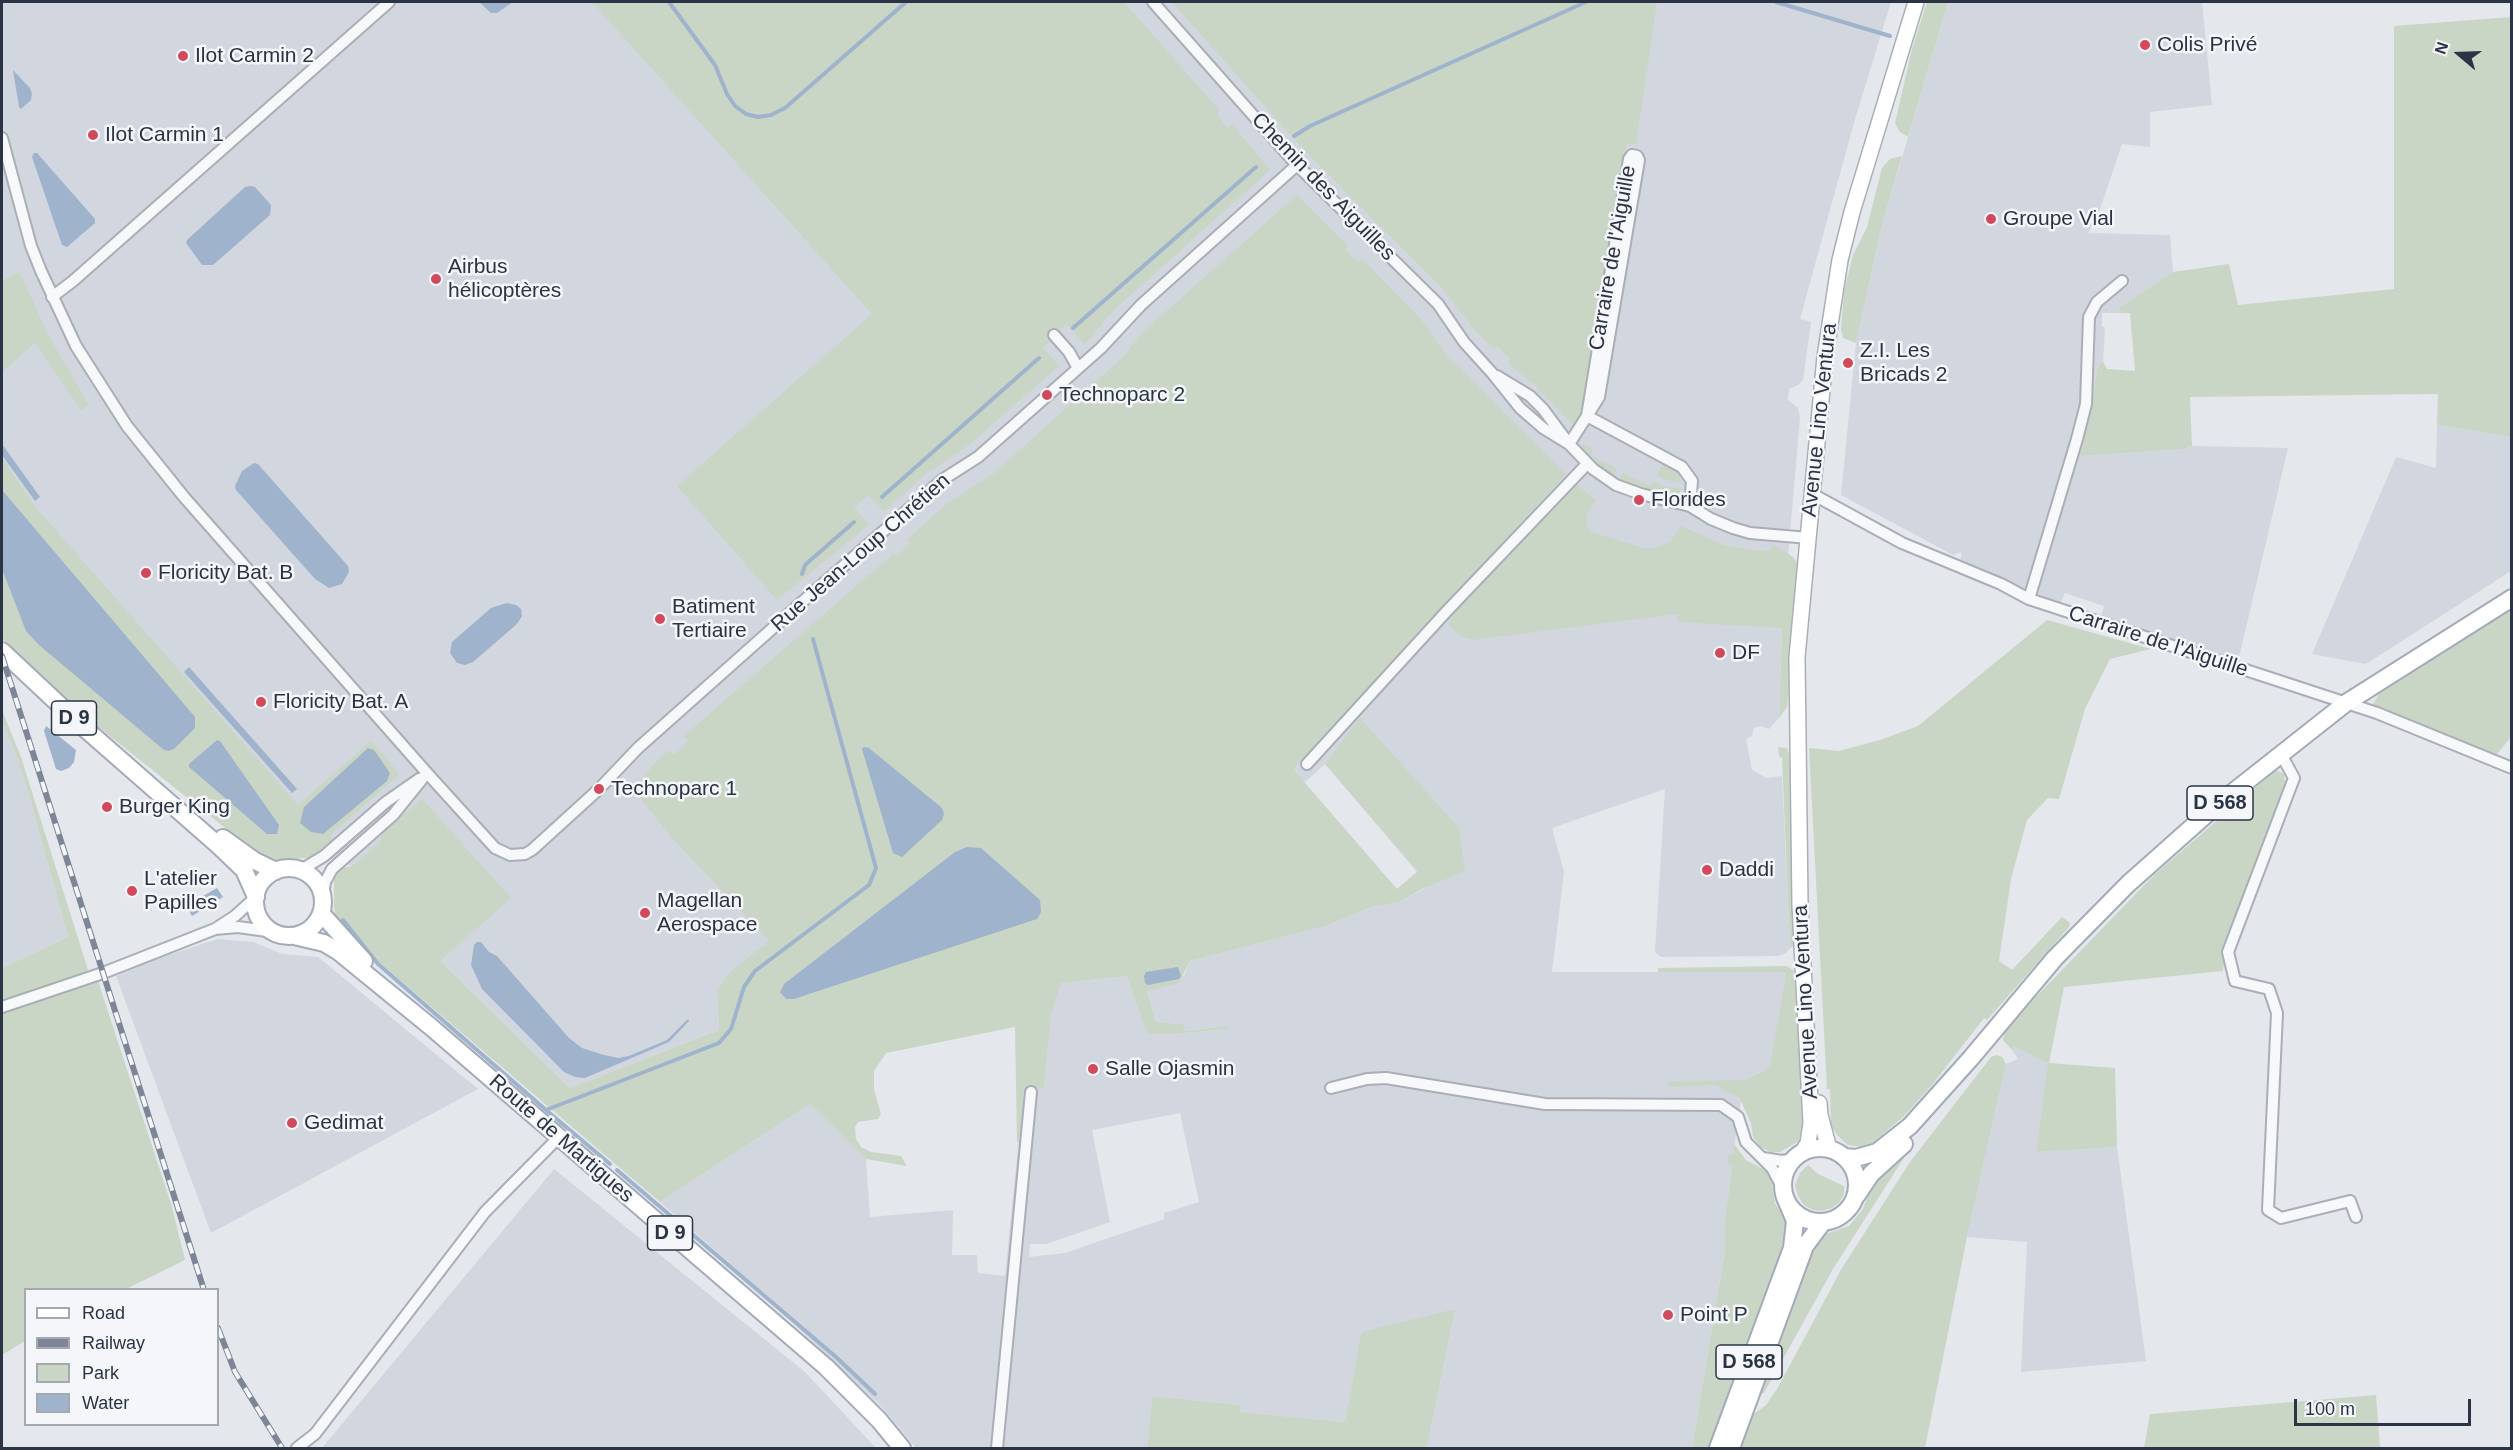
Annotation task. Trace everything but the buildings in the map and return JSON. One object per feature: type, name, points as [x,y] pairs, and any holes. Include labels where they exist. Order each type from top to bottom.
[{"type":"main road","name":"Avenue Lino Ventura","points":[[1798,1156],[1808,1143],[1811,1123],[1800,904],[1797,657],[1814,495],[1825,357],[1840,260],[1852,212],[1916,2]]},
{"type":"main road","name":"D 568","points":[[1971,1058],[2055,958],[2128,884],[2218,804],[2346,703],[2511,598]]},
{"type":"main road","name":"D 9","points":[[2,651],[82,726],[149,783],[244,870],[256,897]]},
{"type":"main road","name":"D 9","points":[[149,783],[255,861],[276,871]]},
{"type":"main road","name":"Avenue Lino Ventura","points":[[1801,849],[1813,961],[1820,1115],[1829,1149]]},
{"type":"main road","points":[[284,868],[301,870],[315,880],[322,904],[311,928],[294,936],[274,932],[259,918],[256,897],[266,877],[276,871],[284,868]]},
{"type":"main road","name":"Route de Martigues","points":[[322,904],[359,957],[431,1027]]},
{"type":"main road","name":"Route de Martigues","points":[[294,936],[324,943],[339,952],[431,1027],[826,1367],[879,1420],[897,1446]]},
{"type":"main road","points":[[1844,1157],[1869,1155],[1892,1142],[1910,1126],[1971,1058]]},
{"type":"main road","points":[[1857,1195],[1858,1182],[1855,1171],[1844,1157],[1829,1149],[1817,1148],[1798,1156],[1784,1176],[1785,1195],[1794,1212],[1805,1219],[1823,1222],[1842,1216],[1851,1207],[1871,1174],[1911,1138],[1971,1058]]},
{"type":"main road","name":"D 568","points":[[1718,1449],[1792,1248],[1795,1221],[1785,1195]]},
{"type":"main road","name":"D 568","points":[[1731,1449],[1805,1246],[1823,1222]]},
{"type":"street","points":[[52,297],[389,2]]},
{"type":"street","name":"Chemin des Aiguilles","points":[[1153,2],[1298,165],[1438,304],[1464,342],[1508,395],[1533,420],[1569,444]]},
{"type":"street","name":"Rue Jean-Loup Chrétien","points":[[2,138],[31,246],[52,297],[76,346],[153,461],[427,774],[495,848],[510,855],[525,854],[532,850],[599,789],[638,748],[942,480],[978,457],[1101,348],[1141,305],[1298,165]]},
{"type":"street","name":"Carraire de l'Aiguille","points":[[1569,444],[1599,398],[1639,160],[1634,155],[1629,159],[1587,416]]},
{"type":"street","points":[[2029,599],[2078,439],[2085,404],[2089,317],[2092,309],[2122,281]]},
{"type":"street","points":[[1054,335],[1069,352],[1078,368]]},
{"type":"street","points":[[1587,416],[1682,467],[1692,481],[1690,506]]},
{"type":"street","points":[[1569,444],[1587,464],[1603,477],[1622,487],[1690,506],[1711,519],[1750,533],[1809,538]]},
{"type":"street","points":[[1307,764],[1446,612],[1587,464]]},
{"type":"street","name":"Carraire de l'Aiguille","points":[[1814,495],[1902,543],[2001,584],[2029,599],[2346,703],[2511,768]]},
{"type":"street","points":[[2281,754],[2294,778],[2228,952],[2235,981],[2268,989],[2277,1013],[2268,1210],[2282,1218],[2350,1201],[2356,1217]]},
{"type":"street","points":[[301,870],[324,856],[386,802],[427,774]]},
{"type":"street","points":[[322,904],[325,882],[332,869],[393,815],[427,774]]},
{"type":"street","points":[[2,1007],[103,973],[214,929],[235,916],[256,897]]},
{"type":"street","points":[[214,929],[238,927],[274,932]]},
{"type":"street","points":[[1331,1088],[1367,1079],[1386,1078],[1545,1104],[1715,1104],[1727,1107],[1736,1114],[1741,1121],[1746,1142],[1777,1175],[1785,1195]]},
{"type":"street","points":[[997,1449],[1031,1092]]},
{"type":"street","points":[[297,1449],[315,1434],[485,1212],[559,1137]]},
{"type":"street","points":[[1760,1157],[1782,1161],[1798,1156]]},
{"type":"shaded area","points":[[2,2],[1891,2],[1855,119],[1800,319],[1811,322],[1803,380],[1789,389],[1788,400],[1798,408],[1800,417],[1782,628],[1779,718],[1769,729],[1761,726],[1754,728],[1752,736],[1746,739],[1752,770],[1766,778],[1782,776],[1790,948],[1786,953],[1778,956],[1661,957],[1655,952],[1665,789],[1552,828],[1564,872],[1552,972],[1786,972],[1770,1066],[1744,1080],[1733,1155],[1729,1154],[1732,1165],[1725,1221],[1725,1249],[1692,1448],[1427,1448],[1455,1312],[1361,1332],[1345,1422],[1239,1412],[1240,1405],[1154,1396],[1147,1448],[916,1448],[882,1407],[735,1268],[660,1202],[810,1104],[866,1159],[870,1217],[953,1210],[952,1255],[977,1255],[978,1273],[1005,1276],[1024,1088],[1044,1089],[1051,1016],[1061,983],[1127,976],[1147,1034],[1226,1029],[1226,1026],[1183,1031],[1183,1024],[1156,1022],[1147,990],[1184,976],[1190,961],[1326,926],[1371,907],[1400,902],[1429,886],[1325,764],[1304,783],[871,873],[717,990],[719,1030],[570,1088],[440,961],[352,866],[300,848],[2,600]],"holes":[[[1180,1113],[1199,1202],[1164,1213],[1164,1219],[1065,1253],[1029,1257],[1030,1244],[1046,1244],[1110,1222],[1092,1130]]]},
{"type":"shaded area","points":[[1948,2],[2202,2],[2212,105],[2150,112],[2150,147],[2122,144],[2098,215],[2088,233],[2170,235],[2173,272],[2120,307],[2118,313],[2102,313],[2102,327],[2105,327],[2103,361],[2097,368],[2091,412],[2080,456],[2186,449],[2192,446],[2288,448],[2238,662],[2101,617],[2104,606],[2065,593],[2061,602],[2042,596],[1961,560],[1961,552],[1953,555],[1841,495],[1856,343],[1881,229]]},
{"type":"shaded area","points":[[2437,425],[2511,437],[2511,571],[2366,664],[2312,654],[2396,457],[2436,468]]},
{"type":"shaded area","points":[[2,722],[29,795],[68,937],[2,968]]},
{"type":"shaded area","points":[[218,939],[253,942],[282,954],[318,957],[478,1089],[211,1233],[116,976],[153,960]]},
{"type":"shaded area","points":[[2015,1047],[2049,1063],[2036,1152],[2117,1147],[2146,1361],[2021,1372],[2027,1242],[1967,1237],[2006,1064],[2018,1059],[2012,1050]]},
{"type":"shaded area","points":[[554,1169],[805,1372],[875,1447],[322,1448]]},
{"type":"green space","points":[[592,2],[1124,2],[1220,111],[1217,114],[1227,128],[1232,124],[1270,170],[1113,311],[1085,344],[1066,324],[1043,348],[1059,366],[969,445],[926,474],[884,511],[868,495],[854,507],[869,525],[777,600],[677,486],[872,314]]},
{"type":"green space","points":[[1172,2],[1657,2],[1636,144],[1627,144],[1581,415],[1577,422],[1572,424],[1534,385],[1508,363],[1510,359],[1497,346],[1494,349],[1472,327],[1443,289],[1301,147]]},
{"type":"green space","points":[[1927,2],[1948,2],[1908,137],[1899,131],[1895,123],[1912,49]]},
{"type":"green space","points":[[2511,17],[2511,437],[2437,425],[2438,394],[2190,397],[2192,446],[2186,449],[2080,456],[2091,412],[2097,368],[2103,361],[2107,369],[2135,371],[2130,313],[2118,313],[2120,307],[2173,272],[2229,264],[2238,305],[2394,289],[2394,26]]},
{"type":"green space","points":[[1902,156],[1881,229],[1856,343],[1843,338],[1841,329],[1844,292],[1853,255],[1867,227],[1882,168],[1890,159]]},
{"type":"green space","points":[[1297,195],[1348,246],[1345,250],[1358,262],[1362,259],[1420,318],[1448,357],[1566,474],[1293,769],[1397,889],[1418,871],[1325,764],[1360,718],[1459,828],[1465,871],[1422,889],[1400,902],[1371,907],[1326,926],[1190,961],[1179,983],[1147,991],[1156,1022],[1183,1024],[1184,1031],[1226,1026],[1227,1029],[1147,1034],[1127,976],[1061,983],[1051,1016],[1044,1089],[1024,1088],[1020,1142],[1017,1142],[1015,1027],[886,1053],[874,1071],[874,1090],[881,1114],[878,1119],[858,1122],[855,1127],[856,1139],[861,1147],[871,1152],[901,1156],[907,1166],[866,1159],[810,1104],[660,1202],[360,946],[338,923],[334,908],[334,878],[339,868],[352,866],[380,842],[382,832],[422,799],[511,898],[440,961],[570,1088],[719,1030],[717,990],[733,969],[770,941],[672,838],[634,790],[652,766],[669,750],[674,755],[688,741],[684,736],[894,553],[897,556],[910,543],[907,539],[947,504],[994,473],[1123,357],[1145,330]]},
{"type":"green space","points":[[20,272],[46,331],[89,405],[81,410],[35,343],[2,372],[2,281]]},
{"type":"green space","points":[[1582,443],[1593,449],[1591,456],[1617,469],[1614,476],[1597,465],[1584,452]]},
{"type":"green space","points":[[2,458],[37,509],[298,805],[371,741],[399,773],[398,776],[330,835],[334,841],[316,855],[307,858],[273,860],[264,857],[234,835],[87,718],[2,638]]},
{"type":"green space","points":[[1663,463],[1678,472],[1681,481],[1666,480],[1657,475]]},
{"type":"green space","points":[[1623,473],[1650,486],[1653,482],[1682,489],[1674,495],[1632,485],[1620,479]]},
{"type":"green space","points":[[1576,484],[1596,501],[1587,514],[1586,525],[1591,532],[1644,548],[1655,548],[1670,542],[1681,526],[1726,546],[1770,552],[1772,544],[1793,557],[1799,565],[1787,707],[1779,718],[1782,628],[1678,622],[1678,614],[1472,640],[1461,636],[1450,627],[1449,618]]},
{"type":"green space","points":[[2511,610],[2511,737],[2497,754],[2378,709],[2373,704],[2379,694]]},
{"type":"green space","points":[[2047,620],[2151,649],[2110,659],[2085,709],[2059,799],[2048,798],[2027,820],[2011,879],[1999,961],[2012,970],[2062,917],[2069,922],[2070,926],[1987,1020],[1984,1018],[1932,1085],[1903,1117],[1874,1142],[1862,1147],[1848,1145],[1831,1125],[1830,1089],[1827,1089],[1809,748],[1839,751],[1880,740],[1918,726]]},
{"type":"green space","points":[[2,710],[21,757],[89,973],[98,981],[172,1207],[185,1260],[128,1288],[24,1288],[24,1342],[2,1355],[2,968],[68,937],[29,795],[2,722]]},
{"type":"green space","points":[[1778,747],[1787,748],[1789,754],[1798,934],[1795,945],[1790,948],[1782,758],[1779,756]]},
{"type":"green space","points":[[2276,770],[2284,774],[2285,784],[2226,943],[2223,971],[2064,987],[2049,1063],[2115,1068],[2117,1147],[2036,1152],[2048,1063],[2015,1047],[2012,1050],[2003,1040],[2004,1033],[2155,874]]},
{"type":"green space","points":[[1787,966],[1794,971],[1805,1124],[1799,1141],[1780,1152],[1770,1152],[1761,1147],[1753,1137],[1751,1123],[1739,1097],[1724,1091],[1717,1085],[1669,1087],[1667,1082],[1744,1080],[1766,1070],[1770,1065],[1786,972],[1658,972],[1658,968]]},
{"type":"green space","points":[[1997,1055],[2002,1057],[2006,1064],[1967,1237],[1925,1448],[1737,1448],[1747,1422],[1766,1405],[1777,1389],[1842,1268],[1910,1162],[1991,1057]]},
{"type":"green space","points":[[1734,1144],[1746,1160],[1767,1171],[1771,1178],[1775,1203],[1784,1217],[1788,1230],[1786,1245],[1712,1448],[1692,1448],[1725,1249],[1725,1221],[1732,1165],[1727,1164],[1729,1154],[1733,1154]]},
{"type":"green space","points":[[1907,1153],[1833,1269],[1764,1393],[1757,1396],[1810,1249],[1823,1235],[1849,1226],[1863,1209],[1872,1184]]},
{"type":"green space","points":[[1808,1165],[1818,1174],[1844,1186],[1844,1194],[1840,1202],[1832,1208],[1822,1211],[1813,1210],[1804,1205],[1798,1196],[1795,1185],[1800,1173]]},
{"type":"green space","points":[[1451,1310],[1455,1311],[1427,1448],[1147,1448],[1153,1396],[1240,1405],[1240,1412],[1345,1422],[1361,1332]]},
{"type":"green space","points":[[2376,1395],[2380,1448],[2144,1448],[2150,1414]]},
{"type":"water","points":[[479,2],[513,2],[497,13],[491,13]]},
{"type":"water","points":[[13,70],[30,88],[32,94],[31,100],[21,109],[19,107]]},
{"type":"water","points":[[34,153],[37,153],[95,219],[95,223],[67,247],[62,245],[32,157]]},
{"type":"water","points":[[245,187],[255,187],[271,205],[270,215],[213,265],[202,265],[186,243],[187,240]]},
{"type":"water","points":[[2,444],[40,497],[35,501],[2,455]]},
{"type":"water","points":[[254,463],[258,464],[348,566],[349,572],[342,584],[329,588],[315,579],[236,490],[235,486],[242,471]]},
{"type":"water","points":[[2,490],[195,717],[195,728],[174,749],[164,750],[39,645],[26,631],[2,569]]},
{"type":"water","points":[[507,603],[521,609],[522,616],[517,624],[473,662],[465,665],[457,663],[450,653],[452,642],[491,608]]},
{"type":"water","points":[[189,667],[297,789],[292,793],[184,672]]},
{"type":"water","points":[[46,726],[76,750],[74,762],[69,768],[61,771],[56,769],[44,731]]},
{"type":"water","points":[[217,740],[220,741],[279,825],[277,834],[267,834],[189,767],[189,764]]},
{"type":"water","points":[[368,748],[374,750],[390,773],[387,781],[323,834],[311,832],[300,823],[304,807]]},
{"type":"water","points":[[869,748],[942,808],[944,814],[942,820],[902,857],[893,853],[862,749]]},
{"type":"water","points":[[967,847],[981,848],[1040,900],[1041,912],[1037,919],[794,999],[786,999],[780,992],[784,984],[955,852]]},
{"type":"water","points":[[217,888],[223,897],[192,916],[186,906]]},
{"type":"water","points":[[481,942],[489,952],[497,956],[569,1038],[582,1048],[618,1058],[629,1056],[667,1040],[688,1019],[689,1021],[669,1042],[585,1078],[575,1077],[564,1072],[482,989],[471,965],[474,945]]},
{"type":"water","points":[[1178,967],[1181,976],[1179,979],[1148,985],[1145,983],[1146,972]]},
{"type":"waterway","points":[[669,2],[715,65],[727,94],[735,106],[746,114],[758,117],[771,115],[785,108],[906,2]]},
{"type":"waterway","points":[[1294,136],[1310,126],[1586,2]]},
{"type":"waterway","points":[[1776,2],[1890,36]]},
{"type":"waterway","points":[[1073,328],[1256,167]]},
{"type":"waterway","points":[[882,497],[1039,358]]},
{"type":"waterway","points":[[802,574],[805,565],[854,522]]},
{"type":"waterway","points":[[343,920],[378,964],[546,1110],[719,1043],[731,1029],[744,987],[755,971],[869,885],[876,868],[813,639]]},
{"type":"waterway","points":[[546,1110],[610,1164]]},
{"type":"waterway","points":[[617,1170],[836,1357],[875,1394]]},
{"type":"railway","points":[[2,656],[203,1288]]},
{"type":"railway","points":[[219,1331],[235,1372],[282,1448]]},
{"type":"place","name":"Colis Privé","points":[[2145,45]]},
{"type":"place","name":"Ilot Carmin 2","points":[[183,56]]},
{"type":"place","name":"Ilot Carmin 1","points":[[93,135]]},
{"type":"place","name":"Groupe Vial","points":[[1991,219]]},
{"type":"place","name":"Airbus hélicoptères","points":[[436,279]]},
{"type":"place","name":"Z.I. Les Bricads 2","points":[[1848,363]]},
{"type":"place","name":"Technoparc 2","points":[[1047,395]]},
{"type":"place","name":"Florides","points":[[1639,500]]},
{"type":"place","name":"Floricity Bat. B","points":[[146,573]]},
{"type":"place","name":"Batiment Tertiaire","points":[[660,619]]},
{"type":"place","name":"DF","points":[[1720,653]]},
{"type":"place","name":"Floricity Bat. A","points":[[261,702]]},
{"type":"place","name":"Technoparc 1","points":[[599,789]]},
{"type":"place","name":"Burger King","points":[[107,807]]},
{"type":"place","name":"Daddi","points":[[1707,870]]},
{"type":"place","name":"L'atelier Papilles","points":[[132,891]]},
{"type":"place","name":"Magellan Aerospace","points":[[645,913]]},
{"type":"place","name":"Salle Ojasmin","points":[[1093,1069]]},
{"type":"place","name":"Gedimat","points":[[292,1123]]},
{"type":"place","name":"Point P","points":[[1668,1315]]}]
